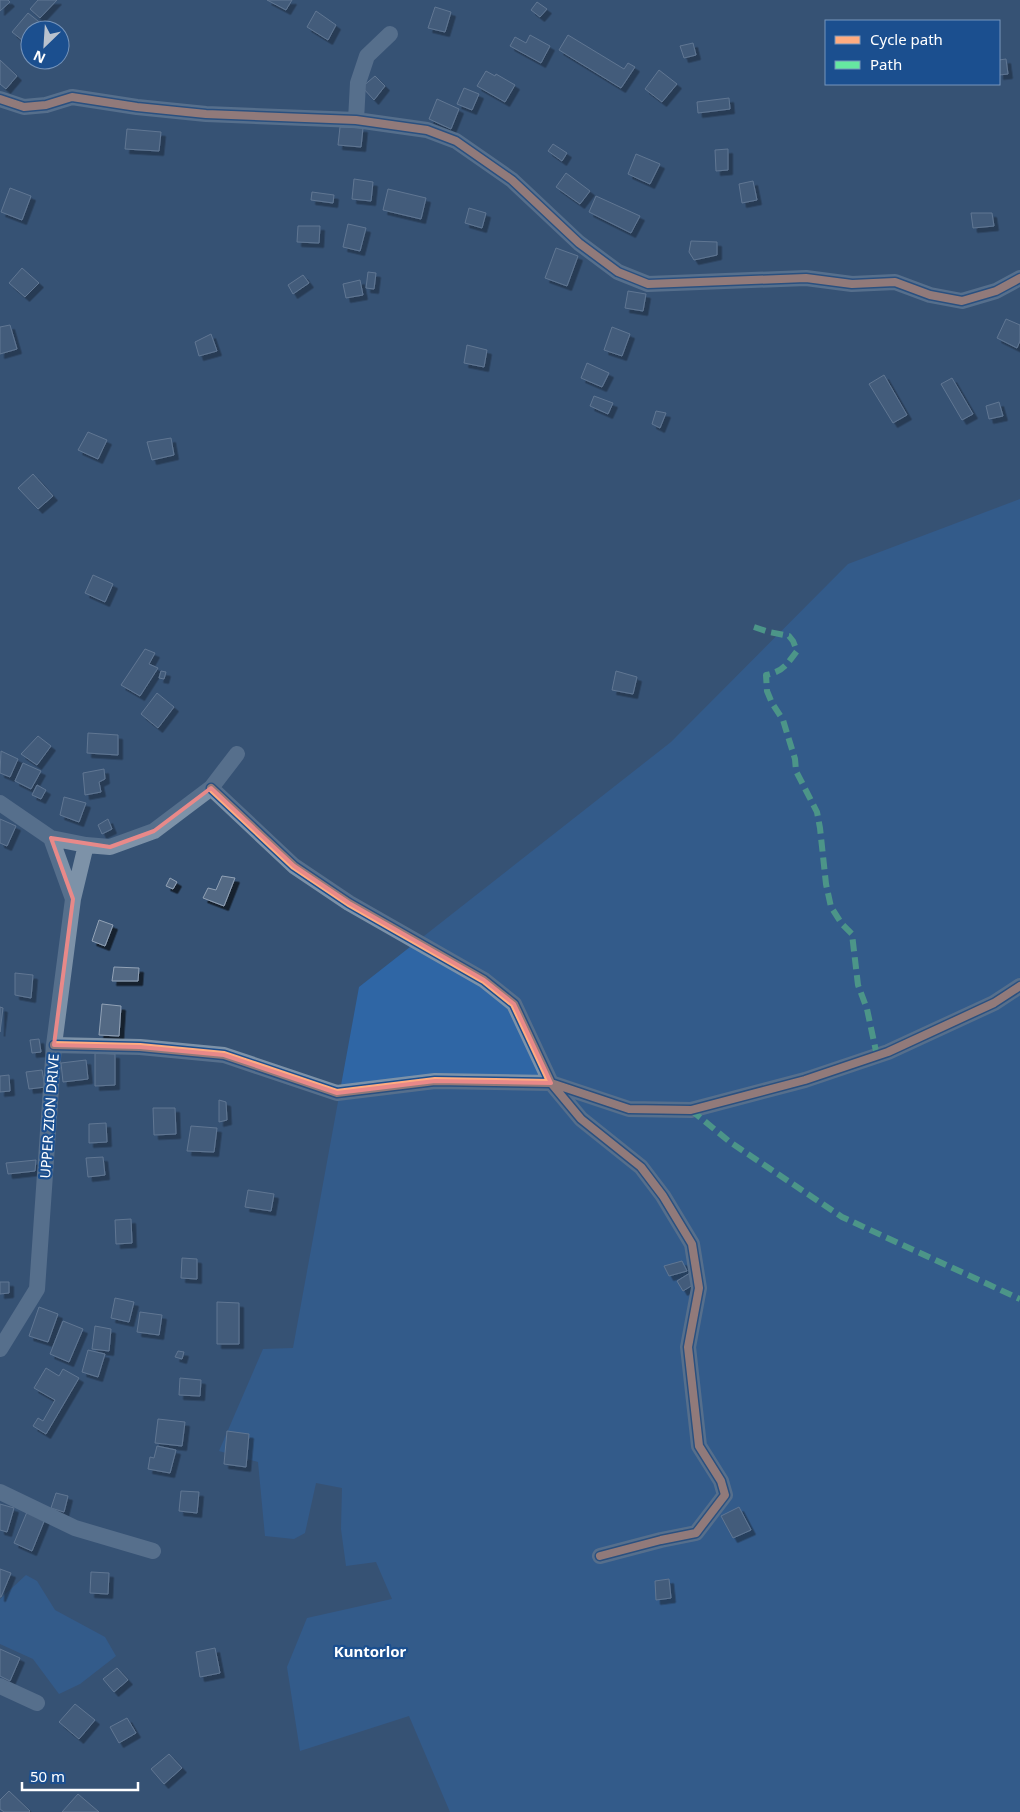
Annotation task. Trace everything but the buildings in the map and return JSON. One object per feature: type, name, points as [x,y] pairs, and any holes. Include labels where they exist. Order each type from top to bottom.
[{"type":"street","points":[[356,120],[358,83],[367,56],[390,34]]},
{"type":"street","points":[[0,99],[24,107],[46,105],[72,97],[137,107],[206,114],[356,120],[427,130],[456,141],[512,180],[579,243],[618,272],[648,284],[806,278],[852,284],[895,282],[930,295],[962,301],[996,291],[1020,278]]},
{"type":"street","points":[[0,803],[51,838],[86,845],[110,847],[154,831],[211,788],[237,754]]},
{"type":"street","points":[[211,788],[294,866],[348,903],[484,980],[514,1004],[551,1083],[581,1119],[641,1168],[663,1196],[692,1244],[699,1288],[688,1347],[698,1446],[720,1481],[724,1495],[696,1533],[600,1556]]},
{"type":"street","points":[[51,838],[73,899]]},
{"type":"street","name":"UPPER ZION DRIVE","points":[[0,1349],[37,1289],[54,1045],[73,899],[86,845]]},
{"type":"street","points":[[54,1045],[140,1046],[224,1055],[337,1093],[435,1081],[551,1083],[630,1109],[691,1110],[805,1080],[888,1052],[994,1003],[1020,986]]},
{"type":"street","points":[[0,1492],[75,1528],[153,1551]]},
{"type":"street","points":[[0,1686],[37,1703]]},
{"type":"highlighted area","points":[[211,788],[294,866],[349,903],[484,980],[514,1004],[551,1083],[435,1081],[337,1093],[224,1055],[140,1047],[54,1045],[73,899],[51,838],[110,847],[154,831]]},
{"type":"shaded area","points":[[1020,499],[1020,1812],[450,1812],[409,1716],[300,1751],[287,1667],[307,1618],[392,1599],[376,1562],[346,1566],[341,1529],[342,1488],[316,1483],[305,1533],[294,1539],[265,1536],[258,1462],[219,1451],[263,1349],[293,1348],[359,987],[671,742],[848,564]]},
{"type":"shaded area","points":[[26,1575],[37,1581],[55,1610],[105,1637],[116,1656],[80,1684],[59,1694],[33,1659],[0,1644],[0,1599]]},
{"type":"marked path","points":[[754,627],[789,636],[797,651],[781,669],[766,675],[767,691],[783,720],[795,759],[796,771],[817,812],[826,884],[831,907],[842,924],[852,934],[858,985],[867,1009],[877,1056]]},
{"type":"marked path","points":[[691,1110],[730,1142],[842,1217],[1020,1299]]},
{"type":"cycle path","points":[[0,99],[24,107],[46,105],[72,97],[137,107],[206,114],[356,120],[427,130],[456,141],[512,180],[579,243],[618,272],[648,284],[806,278],[852,284],[895,282],[930,295],[962,301],[996,291],[1020,278]]},
{"type":"cycle path","points":[[211,788],[294,866],[349,903],[484,980],[514,1004],[551,1083],[581,1119],[641,1167],[663,1196],[692,1244],[699,1288],[688,1347],[699,1446],[721,1481],[725,1495],[696,1533],[600,1556]]},
{"type":"cycle path","points":[[54,1045],[140,1047],[224,1055],[337,1093],[435,1081],[551,1083],[629,1109],[691,1110],[805,1080],[888,1052],[994,1003],[1020,986]]},
{"type":"district","name":"Kuntorlor","points":[[370,1651]]}]
